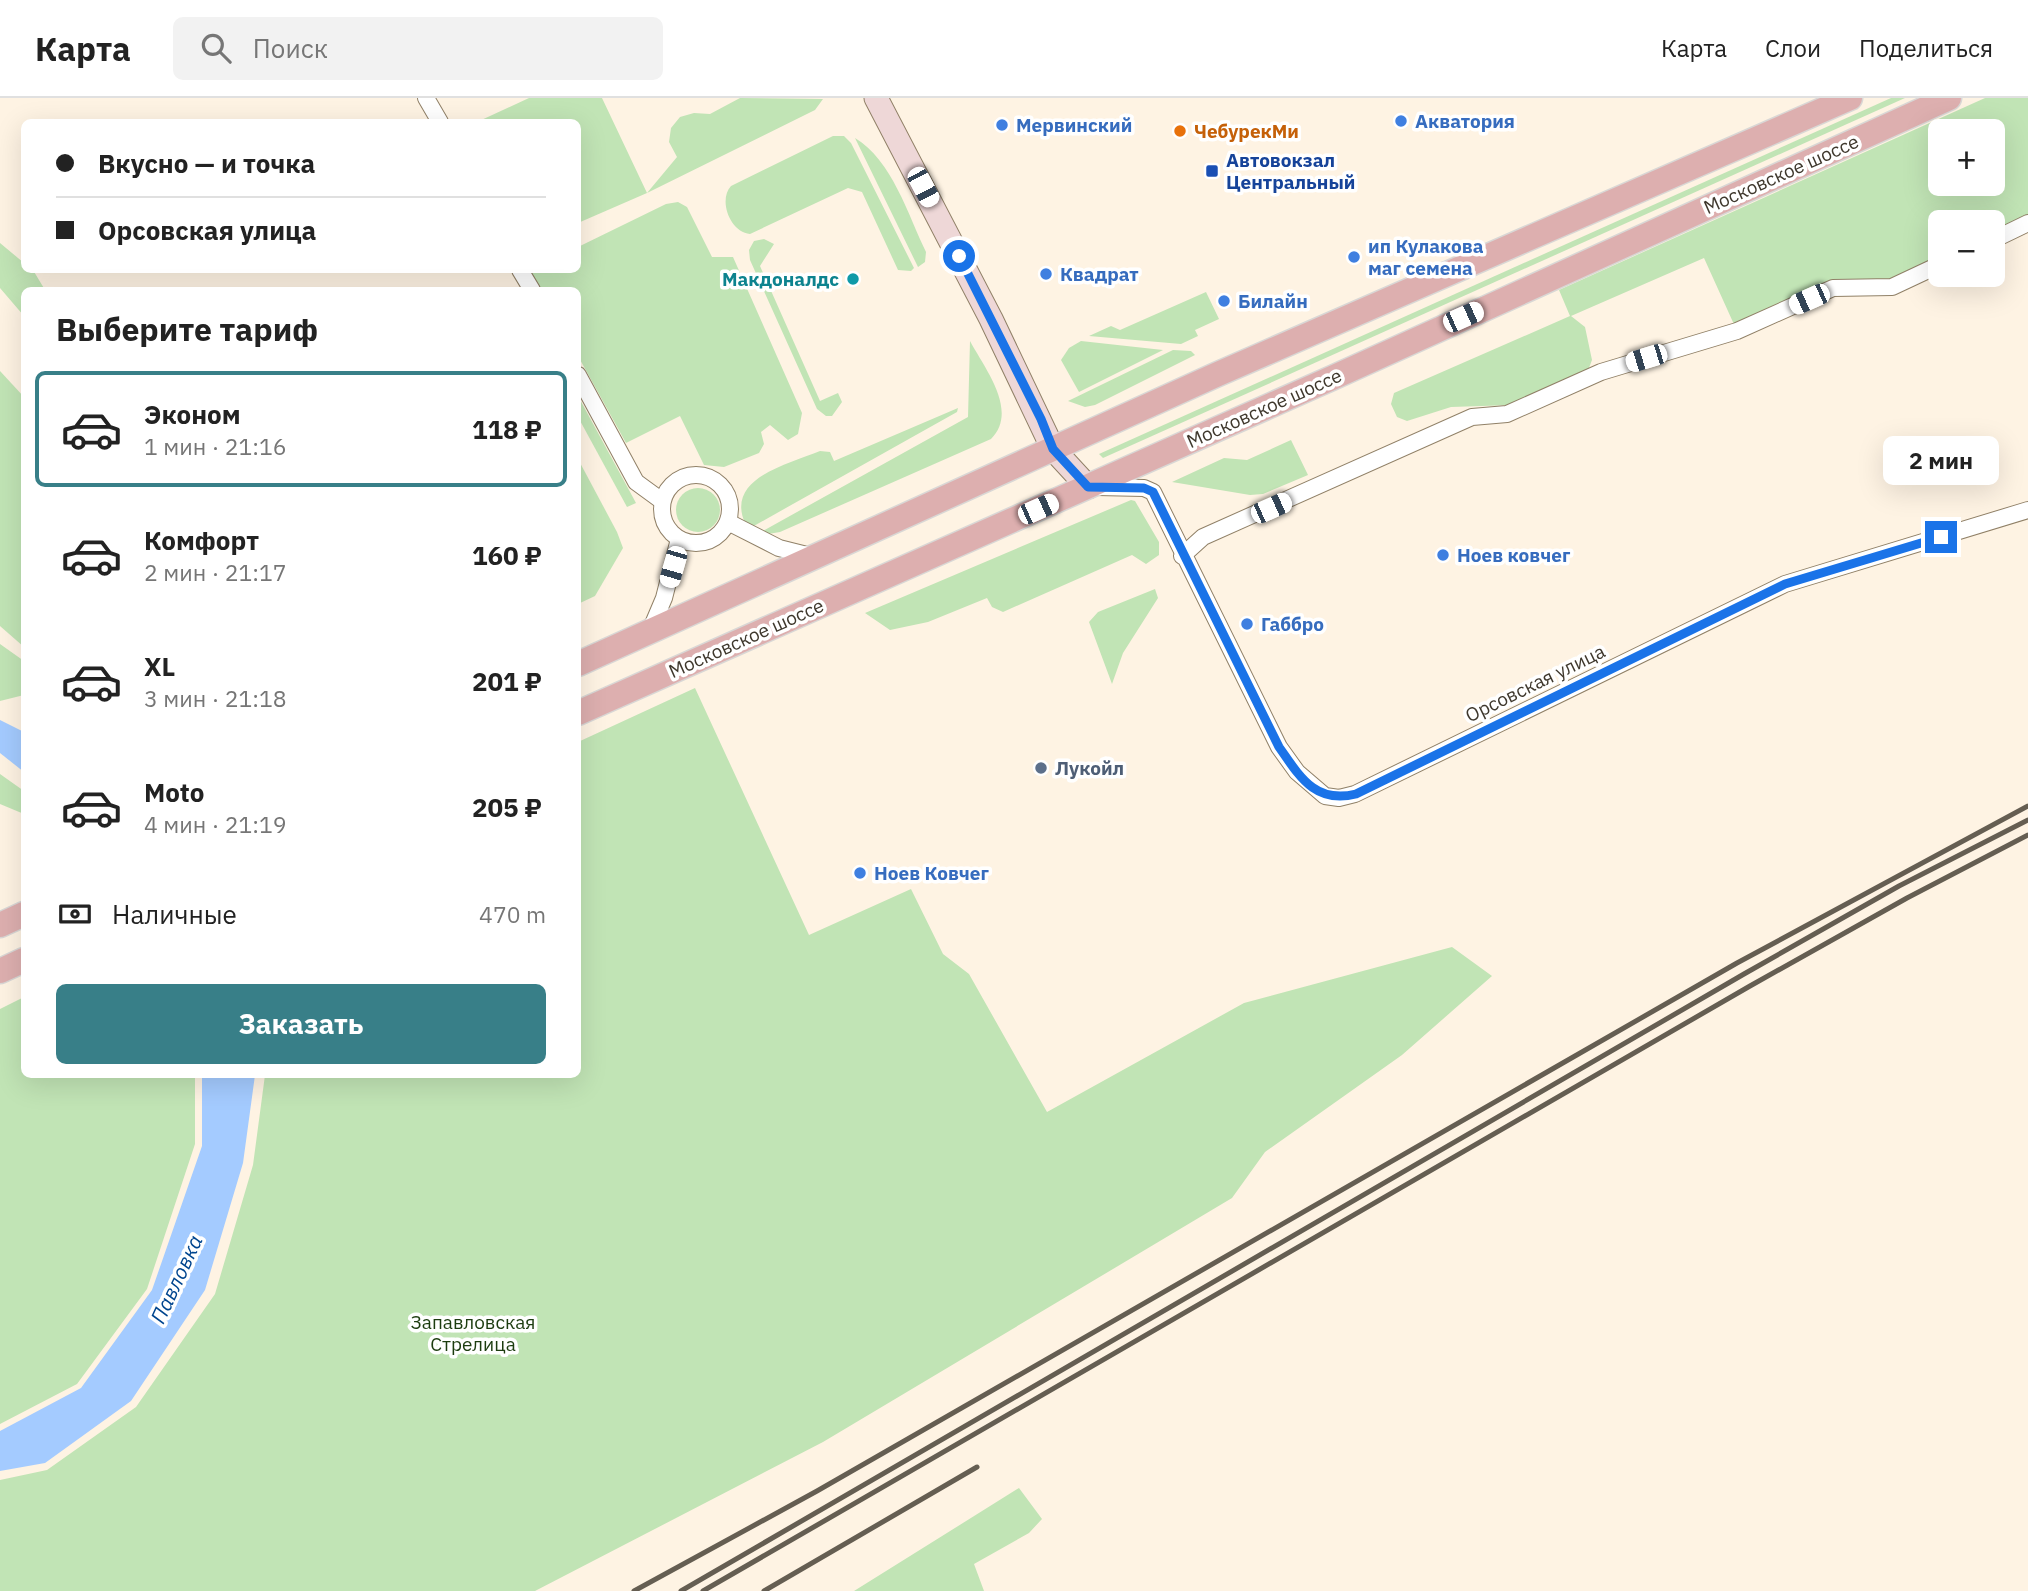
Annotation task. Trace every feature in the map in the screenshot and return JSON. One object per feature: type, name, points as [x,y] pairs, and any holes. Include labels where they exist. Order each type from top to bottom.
[{"type":"main road","points":[[581,663],[1053,449],[1850,98]]},
{"type":"main road","name":"Московское шоссе","points":[[581,712],[1088,487],[1949,98]]},
{"type":"main road","points":[[0,925],[21,915]]},
{"type":"main road","points":[[0,971],[21,961]]},
{"type":"street","points":[[426,98],[438,119]]},
{"type":"street","points":[[876,98],[992,319],[1053,449],[1088,487]]},
{"type":"street","points":[[2005,234],[2028,223]]},
{"type":"street","points":[[1182,556],[1203,537],[1472,417],[1507,414],[1601,372],[1737,331],[1833,288],[1861,285],[1892,287],[1928,270]]},
{"type":"street","points":[[581,380],[636,482],[662,501]]},
{"type":"street","points":[[692,474],[713,478],[727,493],[730,502],[728,522],[724,530],[708,542],[688,543],[679,539],[665,523],[662,501],[673,483],[692,474]]},
{"type":"street","name":"Орсовская улица","points":[[1088,487],[1144,488],[1153,492],[1182,556],[1279,747],[1313,788],[1325,796],[1339,798],[1356,794],[1785,584],[2028,509]]},
{"type":"street","points":[[728,522],[779,548],[815,557]]},
{"type":"street","points":[[650,631],[664,598],[679,539]]},
{"type":"green space","points":[[529,98],[602,98],[647,193],[581,222],[581,119],[484,119]]},
{"type":"green space","points":[[740,98],[823,99],[815,110],[647,193],[677,157],[669,142],[671,128],[680,117],[694,113],[710,114]]},
{"type":"green space","points":[[1891,98],[1905,98],[1103,458],[1099,454]]},
{"type":"green space","points":[[1985,98],[2028,98],[2028,223],[2005,234],[2005,210],[1928,210],[1928,270],[1892,287],[1861,285],[1737,331],[1704,258],[1571,316],[1585,327],[1592,360],[1587,373],[1513,405],[1451,407],[1407,421],[1397,417],[1391,404],[1394,393],[1570,316],[1559,290],[1928,124],[1928,196],[2005,196],[2005,119],[1938,119]]},
{"type":"green space","points":[[833,136],[844,136],[851,143],[914,268],[911,271],[898,270],[862,192],[848,188],[750,234],[737,228],[732,222],[726,207],[727,192],[731,186]]},
{"type":"green space","points":[[855,138],[879,160],[898,189],[926,252],[925,262],[918,267]]},
{"type":"green space","points":[[678,202],[687,207],[712,257],[733,257],[802,413],[798,434],[788,440],[770,425],[761,432],[764,444],[759,453],[724,467],[704,465],[680,416],[626,443],[581,361],[581,287],[539,287],[531,273],[581,273],[581,246],[666,204]]},
{"type":"green space","points":[[764,239],[774,244],[760,266],[820,401],[838,393],[842,402],[832,416],[826,416],[817,409],[750,260],[749,250],[754,241]]},
{"type":"green space","points":[[0,243],[21,260],[21,273],[35,273],[43,287],[21,287],[21,312],[0,288]]},
{"type":"green space","points":[[1206,292],[1219,319],[1195,330],[1198,336],[1181,344],[1089,336],[1111,326],[1120,330]]},
{"type":"green space","points":[[970,341],[991,377],[1001,403],[999,428],[991,439],[780,532],[761,532],[968,417]]},
{"type":"green space","points":[[1081,341],[1163,350],[1079,392],[1061,360],[1069,348]]},
{"type":"green space","points":[[1173,350],[1191,351],[1195,355],[1095,405],[1085,407],[1068,401]]},
{"type":"green space","points":[[0,371],[21,394],[21,644],[0,626]]},
{"type":"green space","points":[[581,402],[636,503],[627,507],[581,423]]},
{"type":"green space","points":[[958,408],[957,412],[752,527],[745,523],[741,508],[744,495],[763,475],[820,451],[830,452],[834,461]]},
{"type":"green space","points":[[1291,440],[1308,475],[1263,494],[1250,495],[1172,482],[1224,458],[1247,460]]},
{"type":"green space","points":[[581,465],[623,548],[595,596],[581,603]]},
{"type":"green space","points":[[698,488],[713,495],[720,510],[713,525],[698,532],[683,525],[676,510],[683,495]]},
{"type":"green space","points":[[1131,500],[1135,501],[1159,542],[1159,555],[1146,564],[1132,555],[1003,612],[992,607],[987,598],[928,622],[890,630],[865,613]]},
{"type":"green space","points":[[1155,589],[1158,598],[1123,653],[1112,684],[1089,622],[1098,612]]},
{"type":"green space","points":[[0,644],[21,659],[21,696],[0,701]]},
{"type":"green space","name":"Запавловская Стрелица","points":[[695,688],[809,935],[911,889],[943,954],[969,974],[1047,1112],[1244,1003],[1452,947],[1492,976],[1402,1055],[1265,1152],[1232,1198],[823,1442],[535,1591],[0,1591],[0,1480],[47,1470],[136,1407],[215,1294],[253,1165],[265,1078],[581,1078],[581,741]]},
{"type":"green space","points":[[0,774],[21,789],[21,813],[0,804]]},
{"type":"green space","points":[[21,998],[21,1078],[195,1078],[195,1144],[147,1289],[77,1384],[0,1424],[0,1009]]},
{"type":"green space","points":[[1019,1488],[1042,1519],[1029,1533],[974,1564],[984,1591],[854,1591]]},
{"type":"water","points":[[0,720],[21,730],[21,770],[0,753]]},
{"type":"water","name":"Павловка","points":[[202,1078],[255,1078],[243,1163],[205,1290],[131,1401],[45,1463],[0,1471],[0,1431],[81,1388],[152,1290],[202,1146]]},
{"type":"railway","points":[[634,1591],[817,1491],[1737,963],[2028,806]]},
{"type":"railway","points":[[681,1591],[1744,974],[1899,886],[2028,820]]},
{"type":"railway","points":[[703,1591],[1750,986],[1907,898],[2028,835]]},
{"type":"railway","points":[[764,1591],[977,1467]]},
{"type":"place","name":"Акватория","points":[[1401,121]]},
{"type":"place","name":"Мервинский","points":[[1002,125]]},
{"type":"place","name":"ЧебурекМи","points":[[1180,131]]},
{"type":"place","name":"Автовокзал Центральный","points":[[1212,171]]},
{"type":"place","name":"ип Кулакова маг семена","points":[[1354,257]]},
{"type":"place","name":"Квадрат","points":[[1046,274]]},
{"type":"place","name":"Макдоналдс","points":[[853,279]]},
{"type":"place","name":"Билайн","points":[[1224,301]]},
{"type":"place","name":"Ноев ковчег","points":[[1443,555]]},
{"type":"place","name":"Габбро","points":[[1247,624]]},
{"type":"place","name":"Лукойл","points":[[1041,768]]},
{"type":"place","name":"Ноев Ковчег","points":[[860,873]]},
{"type":"route","points":[[959,256],[1041,419],[1053,449],[1088,487],[1144,488],[1153,492],[1159,500],[1182,556],[1279,747],[1297,772],[1325,796],[1339,798],[1356,794],[1785,584],[1941,537]]}]
